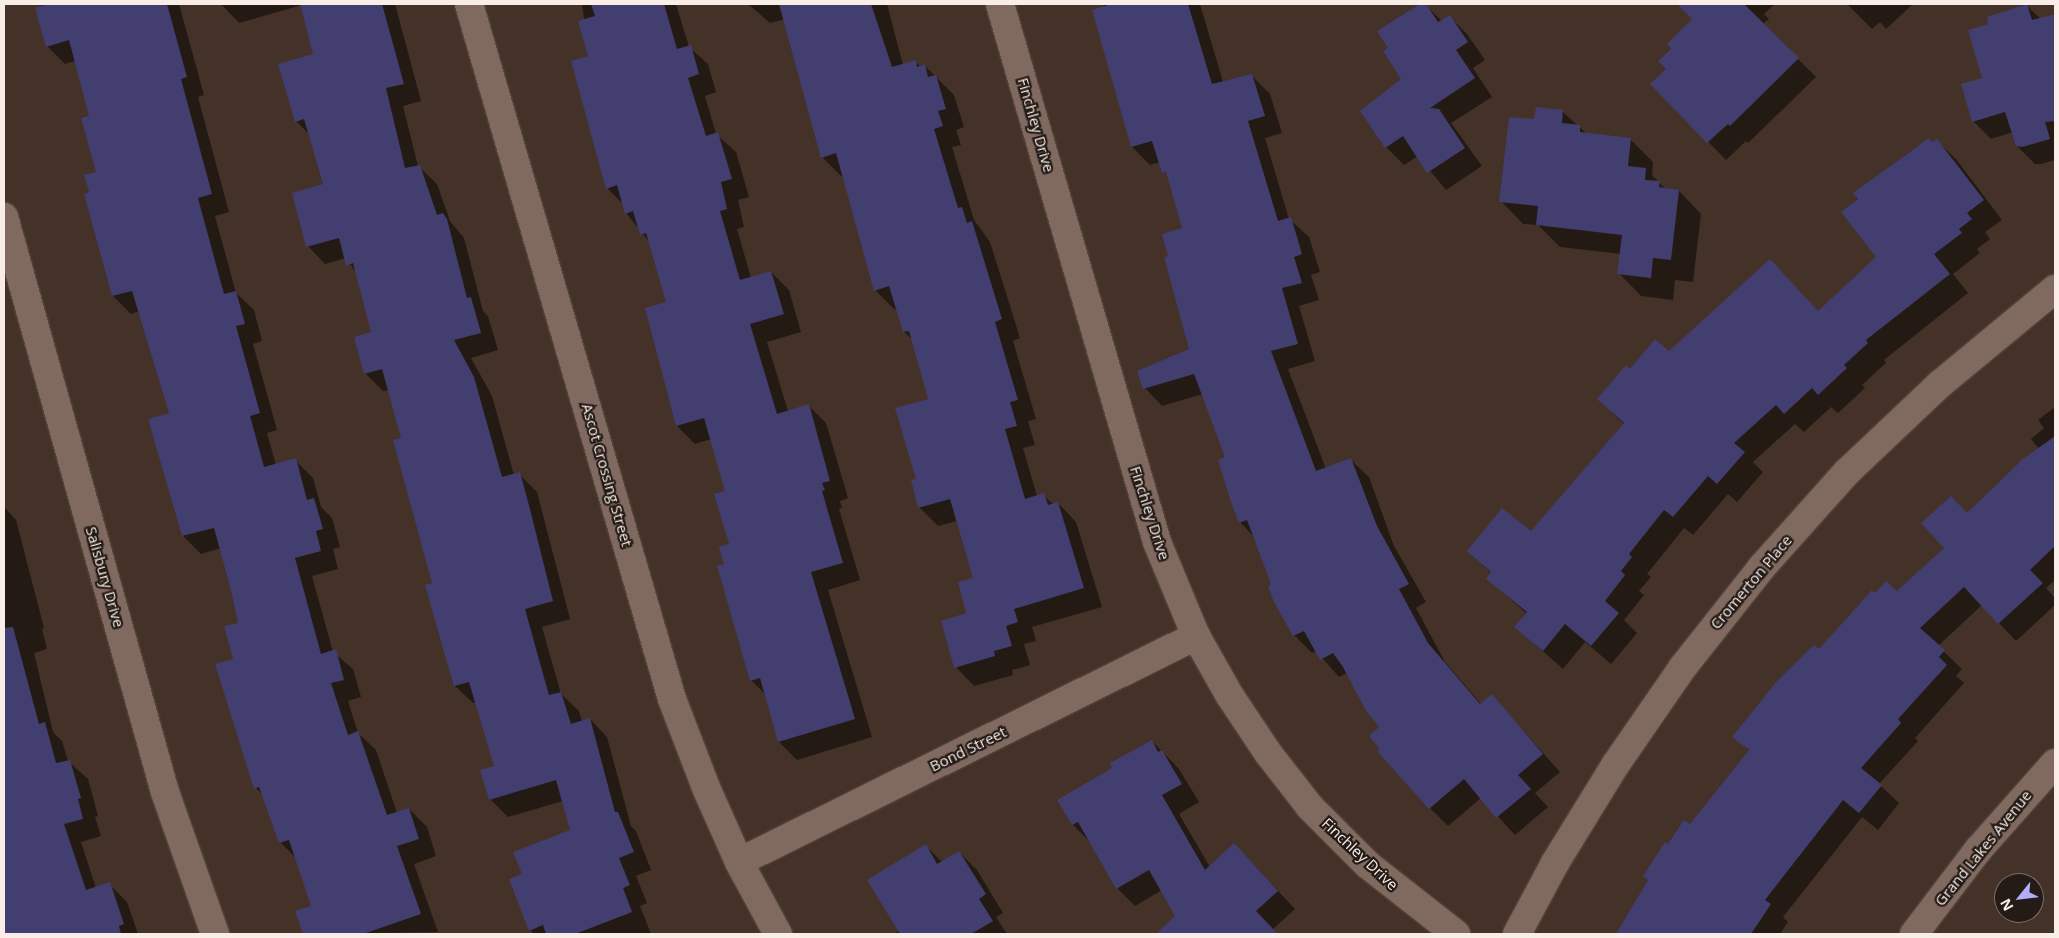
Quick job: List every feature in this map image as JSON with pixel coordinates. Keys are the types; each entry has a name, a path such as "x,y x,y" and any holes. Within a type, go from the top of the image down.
{"street":[{"name":"Ascot Crossing Street","path":"469,4 672,699 706,790 739,862 778,934"},
{"name":"Finchley Drive","path":"1000,4 1157,542 1196,636 1230,696 1262,745 1310,806 1368,865 1456,934"},
{"name":"Salisbury Drive","path":"6,230 165,792 215,934"},
{"name":"Cromerton Place","path":"1517,934 1555,863 1616,764 1683,667 1762,566 1847,472 1940,384 2055,289"},
{"name":"Bond Street","path":"739,862 1196,636"},
{"name":"Grand Lakes Avenue","path":"1914,934 1978,850 2055,763"}],"building":[{"path":"50,4 167,4 187,77 181,79 212,194 198,198 224,294 236,291 245,324 236,326 260,413 250,416 264,467 296,458 307,500 314,498 323,529 316,531 321,551 295,558 321,654 336,649 344,680 331,683 348,735 358,731 387,815 409,808 419,839 397,846 421,914 363,934 303,934 295,911 311,906 289,840 279,843 259,787 254,789 215,664 233,659 224,626 238,623 232,594 214,528 182,536 148,419 169,413 132,291 112,296 84,194 89,192 84,175 96,172 81,118 89,116 69,40 46,47 35,8"},
{"path":"300,4 382,4 404,84 386,88 405,168 420,165 437,215 443,213 447,219 467,298 471,297 481,333 454,340 474,377 502,477 520,472 531,513 553,601 525,609 549,695 561,692 571,724 590,718 615,812 618,812 634,852 619,858 630,885 623,888 632,912 575,934 546,934 543,925 529,931 509,879 522,874 513,852 570,830 556,780 489,800 480,770 494,766 469,682 454,686 425,585 432,583 393,440 401,438 382,369 364,374 354,337 371,332 353,263 346,266 339,238 306,247 292,193 323,184 304,119 295,122 278,64 313,54"},
{"path":"591,4 664,4 677,49 691,45 699,74 688,78 706,136 718,132 732,179 721,182 727,209 720,211 740,280 771,271 784,314 750,324 777,414 809,404 830,481 822,483 825,490 822,491 843,563 811,572 855,719 778,742 760,678 750,681 717,566 724,564 719,547 729,544 714,494 725,491 704,418 676,426 645,308 666,302 646,233 640,235 633,211 625,214 617,185 606,189 571,61 588,56 578,21 595,16"},
{"path":"779,4 871,4 892,67 916,60 917,67 925,64 928,77 936,75 946,109 938,111 943,126 934,129 958,208 962,207 967,223 972,221 1002,319 995,322 1018,400 1010,402 1017,426 1005,429 1025,499 1044,493 1048,505 1058,502 1084,588 1014,609 1018,622 1006,626 1012,646 994,651 995,656 954,668 941,621 966,613 958,582 973,578 950,499 918,508 911,480 916,479 895,408 928,399 909,331 903,332 889,286 874,291 836,153 821,158"},
{"path":"1111,4 1188,4 1212,84 1252,74 1265,116 1248,121 1278,221 1291,217 1302,254 1294,257 1302,283 1282,288 1298,344 1271,351 1316,471 1351,458 1377,526 1409,584 1399,589 1428,643 1480,704 1492,694 1543,754 1518,775 1531,789 1496,818 1464,779 1429,809 1377,751 1380,749 1369,736 1379,727 1366,711 1343,667 1333,653 1320,660 1304,631 1293,636 1273,600 1268,586 1271,584 1247,520 1239,523 1230,499 1218,460 1225,457 1194,374 1143,389 1137,371 1189,349 1164,257 1168,256 1162,234 1182,228 1166,172 1162,173 1152,141 1131,147 1092,10"},
{"path":"1420,4 1426,4 1438,22 1450,15 1468,42 1456,50 1475,78 1430,108 1439,109 1465,148 1427,173 1403,136 1385,148 1360,111 1401,79 1383,51 1388,48 1377,31"},
{"path":"1677,4 1744,4 1799,58 1730,126 1728,124 1707,143 1650,84 1666,69 1658,61 1671,49 1667,44 1692,19"},
{"path":"2027,4 2032,20 2055,14 2055,121 2045,122 2050,139 2022,147 2016,146 2005,112 1972,122 1961,84 1982,78 1968,30 1988,24 1987,17"},
{"path":"1536,107 1563,110 1562,123 1580,125 1580,132 1631,138 1628,166 1646,168 1645,180 1660,181 1659,187 1679,190 1671,260 1653,258 1651,278 1617,274 1622,235 1536,225 1538,206 1499,202 1509,117 1534,119"},
{"path":"1929,138 1932,142 1937,139 1984,200 1967,213 1972,219 1959,229 1962,233 1934,254 1950,274 1866,340 1868,343 1844,365 1847,368 1818,395 1812,388 1784,414 1776,405 1734,443 1745,452 1717,484 1708,476 1673,517 1664,510 1629,554 1632,557 1621,571 1625,575 1605,601 1619,613 1591,646 1565,624 1543,651 1514,627 1527,612 1486,579 1491,572 1467,551 1502,508 1531,531 1624,423 1597,399 1626,365 1630,369 1655,339 1669,351 1770,259 1818,311 1876,257 1841,212 1858,199 1853,193"},
{"path":"2055,436 2055,546 2030,570 2043,583 1998,624 1964,587 1920,628 1945,650 1939,657 1947,665 1898,719 1901,723 1861,768 1882,785 1859,813 1843,800 1765,900 1771,904 1751,934 1616,934 1648,880 1643,876 1665,842 1668,844 1684,820 1690,824 1749,750 1732,737 1777,681 1814,645 1819,649 1872,590 1875,593 1886,581 1897,591 1944,548 1921,523 1951,496 1967,513 2023,459"},
{"path":"13,627 39,724 45,722 56,763 70,760 81,798 78,799 83,819 64,824 86,890 110,882 124,924 119,926 121,934 4,934 4,628"},
{"path":"1152,740 1158,752 1162,750 1182,784 1162,795 1205,870 1234,843 1278,891 1256,911 1278,934 1156,934 1175,916 1149,870 1116,889 1078,822 1072,825 1057,800 1112,768 1110,763"},
{"path":"926,844 937,864 959,851 986,894 979,899 993,921 971,934 900,934 867,880"}]}
